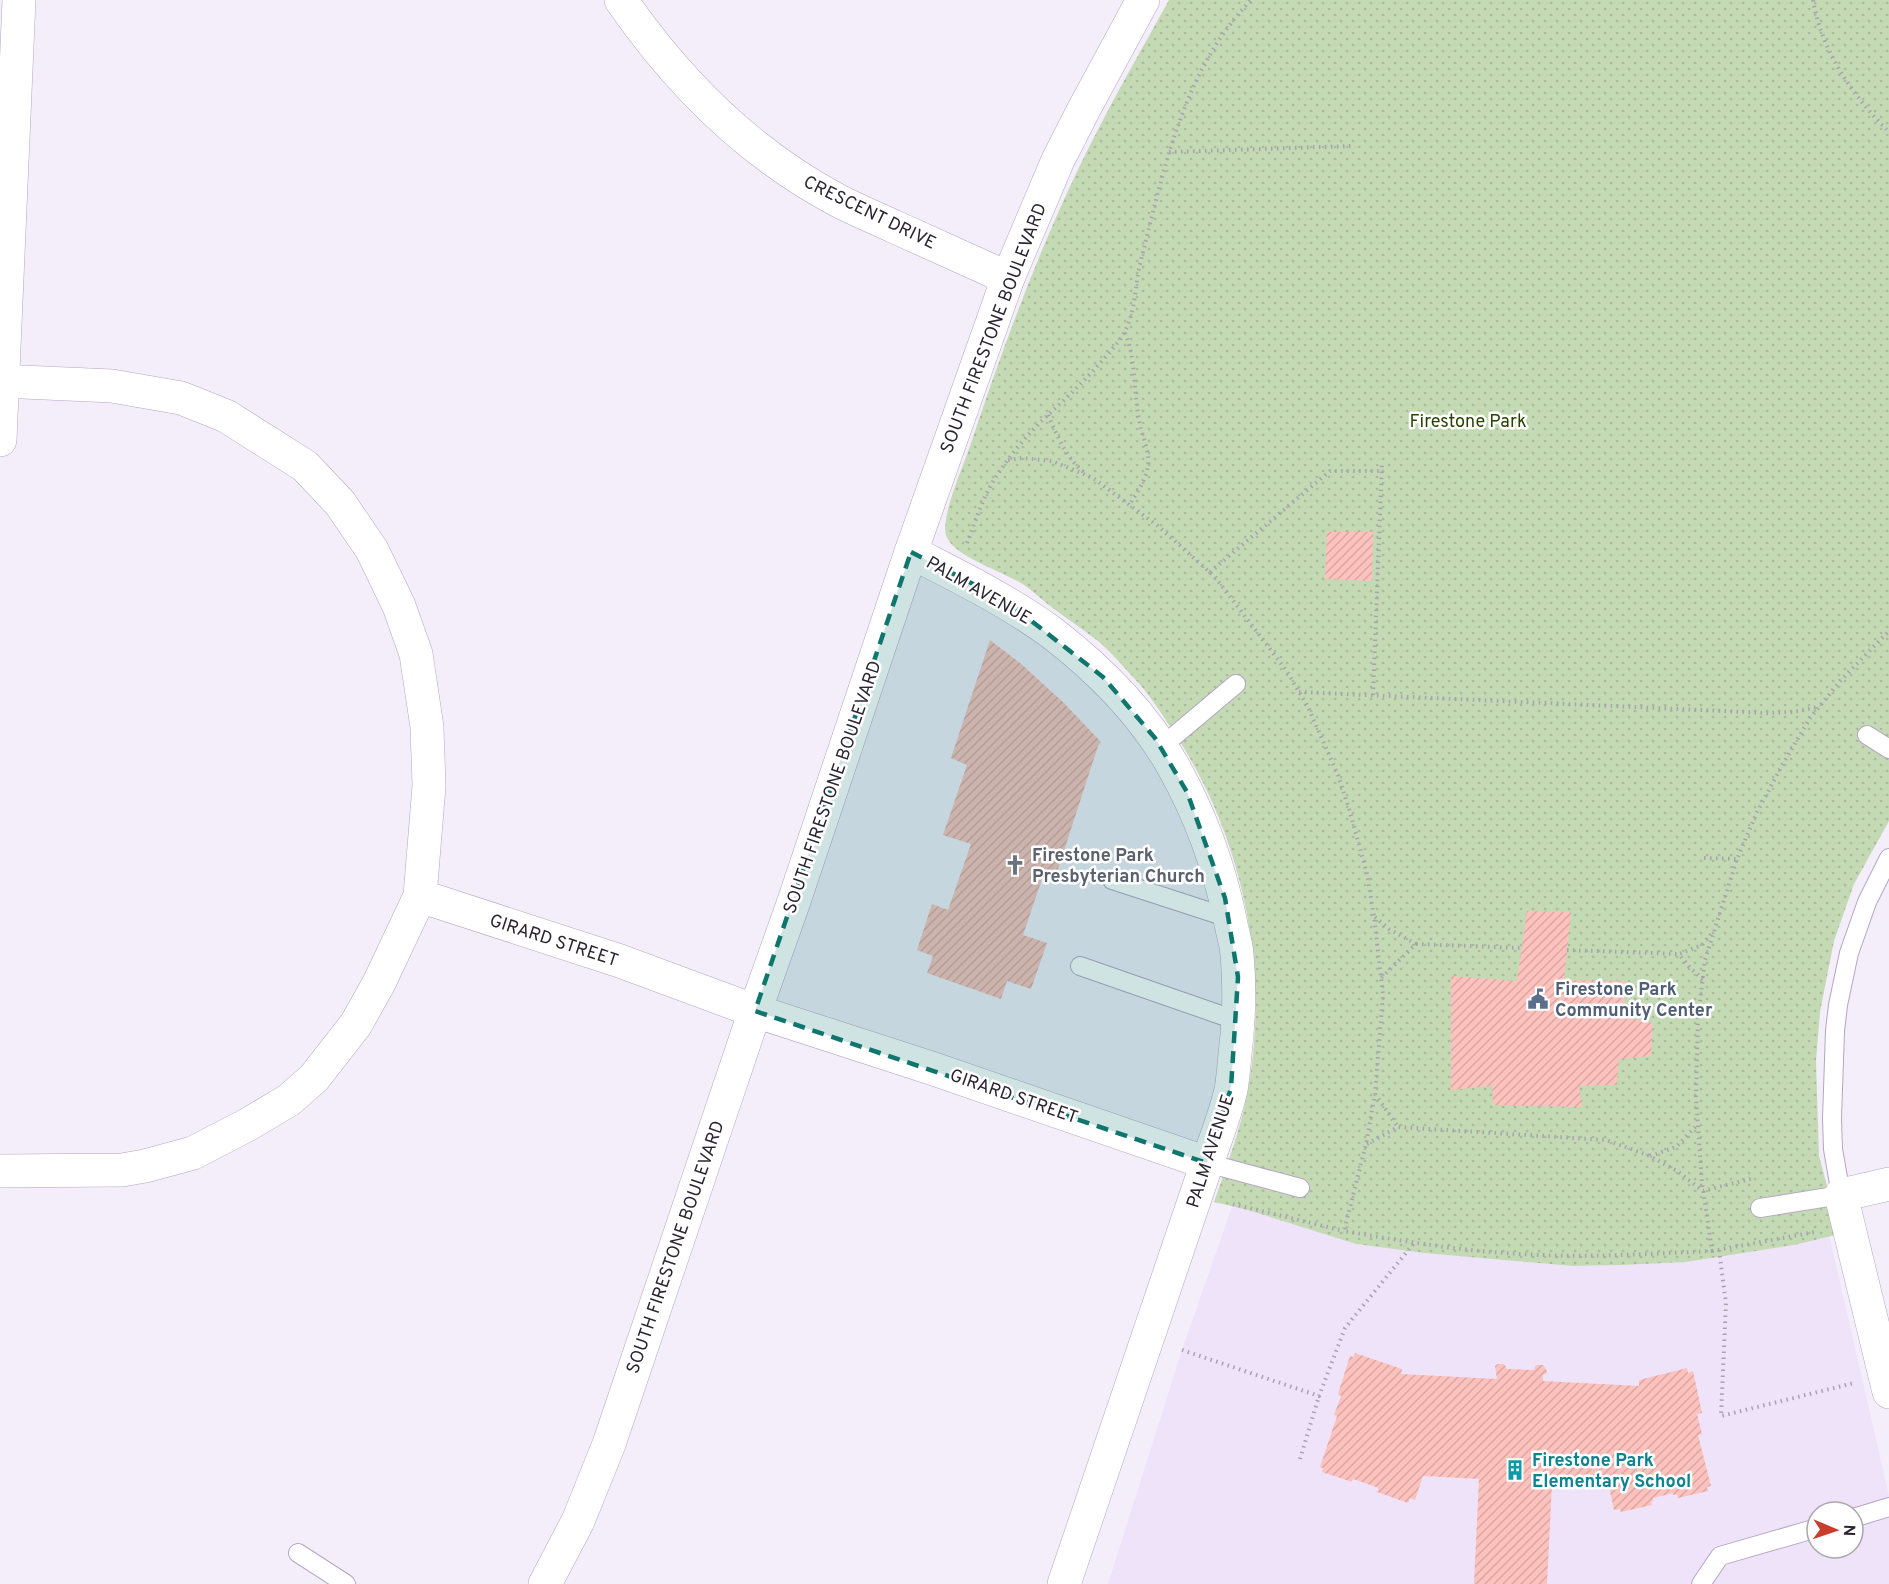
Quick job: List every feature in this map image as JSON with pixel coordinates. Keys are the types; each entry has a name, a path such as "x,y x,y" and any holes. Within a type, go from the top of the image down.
{"street":[{"path":"0,440 19,0"},
{"name":"CRESCENT DRIVE","path":"621,0 646,37 687,83 762,152 838,200 1008,278"},
{"name":"SOUTH FIRESTONE BOULEVARD","path":"545,1584 578,1521 609,1444 797,893 910,552 1008,278 1063,150 1143,0"},
{"path":"0,1171 122,1170 193,1153 289,1100 314,1078 356,1024 380,983 420,896 429,786 427,727 416,654 399,606 372,550 340,503 305,466 226,416 181,398 112,386 1,381"},
{"name":"PALM AVENUE","path":"910,552 1006,601 1053,634 1103,677 1128,704 1161,747 1187,792 1209,845 1226,898 1236,951 1238,1021 1231,1088 1224,1117 1064,1584"},
{"name":"GIRARD STREET","path":"420,896 620,961 755,1011 931,1068 1207,1163"},
{"path":"1876,1386 1841,1195 1889,1184"}],"lane":[{"path":"1161,747 1236,684"},
{"path":"1867,735 1889,749"},
{"path":"1760,1208 1841,1195 1833,1149 1832,1118 1838,1005 1849,953 1867,902 1889,858"},
{"path":"1112,880 1229,918"},
{"path":"1080,966 1238,1021"},
{"path":"1207,1163 1300,1188"},
{"path":"1865,1514 1889,1507"},
{"path":"1701,1584 1720,1557 1805,1532"},
{"path":"298,1553 346,1584"}],"path":[{"path":"956,575 990,488 1008,460 1048,415 1068,398 1099,365 1125,332 1132,312 1140,267 1169,152 1193,88 1214,46 1251,0"},
{"path":"1813,0 1822,36 1842,77 1873,117 1889,132"},
{"path":"1169,152 1352,146"},
{"path":"1125,332 1129,341 1134,388 1140,426 1147,447 1148,465 1142,484 1130,504"},
{"path":"1048,415 1059,439 1077,467 1130,504 1184,548 1237,604 1286,670 1308,707 1338,775 1367,874 1383,995 1375,1094 1366,1144 1344,1231"},
{"path":"1008,460 1022,458 1052,461 1093,478"},
{"path":"1373,695 1382,464"},
{"path":"1209,572 1330,471 1382,471"},
{"path":"1712,1251 1703,1191 1696,1097 1698,1018 1705,960 1737,859 1757,812 1784,762 1810,718 1840,681 1889,631"},
{"path":"1299,692 1767,713 1792,712 1819,707"},
{"path":"1704,858 1737,859"},
{"path":"1374,916 1389,930 1416,944 1522,948"},
{"path":"1567,950 1679,954 1702,945 1715,929"},
{"path":"1381,978 1416,944"},
{"path":"1679,954 1703,979"},
{"path":"1375,1094 1398,1127"},
{"path":"1650,1156 1676,1147 1697,1125"},
{"path":"1366,1144 1398,1127 1606,1140 1650,1156 1677,1171 1703,1191"},
{"path":"1703,1191 1754,1178"},
{"path":"1233,1204 1344,1231 1414,1243 1509,1253 1629,1255 1712,1251 1820,1232"},
{"path":"1300,1459 1319,1396 1345,1328 1414,1243"},
{"path":"1719,1250 1726,1303 1721,1416 1876,1386"},
{"path":"1182,1350 1319,1396"}],"highlighted area":[{"path":"911,552 1006,601 1103,677 1155,738 1187,792 1225,898 1238,977 1231,1088 1207,1163 755,1011"}],"shaded area":[{"path":"1233,1204 1356,1244 1424,1253 1573,1266 1707,1259 1794,1245 1828,1230 1889,1496 1889,1584 1108,1584 1182,1350"}],"green space":[{"name":"Firestone Park","path":"1169,0 1889,0 1889,821 1854,884 1834,941 1820,1012 1816,1061 1819,1156 1840,1234 1794,1245 1686,1262 1573,1266 1424,1253 1356,1244 1248,1210 1214,1202 1238,1132 1248,1090 1254,1045 1255,999 1253,952 1246,907 1219,818 1200,777 1177,737 1145,690 1115,658 1098,641 1023,584 959,551 951,544 945,527 957,480 1013,324 1063,201 1102,122"}],"building":[{"path":"1327,532 1373,532 1372,581 1325,579"},
{"path":"990,640 1020,663 1064,703 1101,742 1056,875 1045,870 1023,935 1047,943 1031,989 1007,981 1001,999 927,973 933,956 917,950 932,904 948,910 971,844 943,835 967,765 951,758"},
{"name":"Firestone Park Community Center","path":"1527,911 1571,912 1564,980 1625,981 1624,1017 1653,1023 1651,1056 1619,1059 1617,1085 1579,1086 1582,1107 1493,1105 1492,1086 1451,1090 1451,976 1517,981"},
{"name":"Firestone Park Elementary School","path":"1355,1353 1402,1369 1401,1374 1497,1379 1495,1366 1498,1364 1504,1364 1507,1369 1534,1370 1536,1365 1543,1365 1547,1373 1543,1375 1543,1381 1639,1386 1639,1380 1687,1368 1688,1373 1693,1371 1702,1413 1697,1414 1702,1434 1698,1435 1711,1486 1707,1487 1708,1491 1678,1498 1677,1494 1673,1495 1673,1493 1653,1498 1652,1505 1621,1512 1620,1509 1614,1510 1609,1487 1552,1484 1547,1584 1474,1584 1479,1479 1423,1476 1415,1500 1410,1498 1408,1503 1377,1492 1379,1488 1322,1472 1323,1468 1320,1467 1337,1416 1334,1415 1341,1396 1338,1394 1350,1356 1354,1357"}],"place":[{"name":"Firestone Park Presbyterian Church","path":"1015,865"},
{"name":"Firestone Park Community Center","path":"1538,999"},
{"name":"Firestone Park Elementary School","path":"1515,1470"}]}
